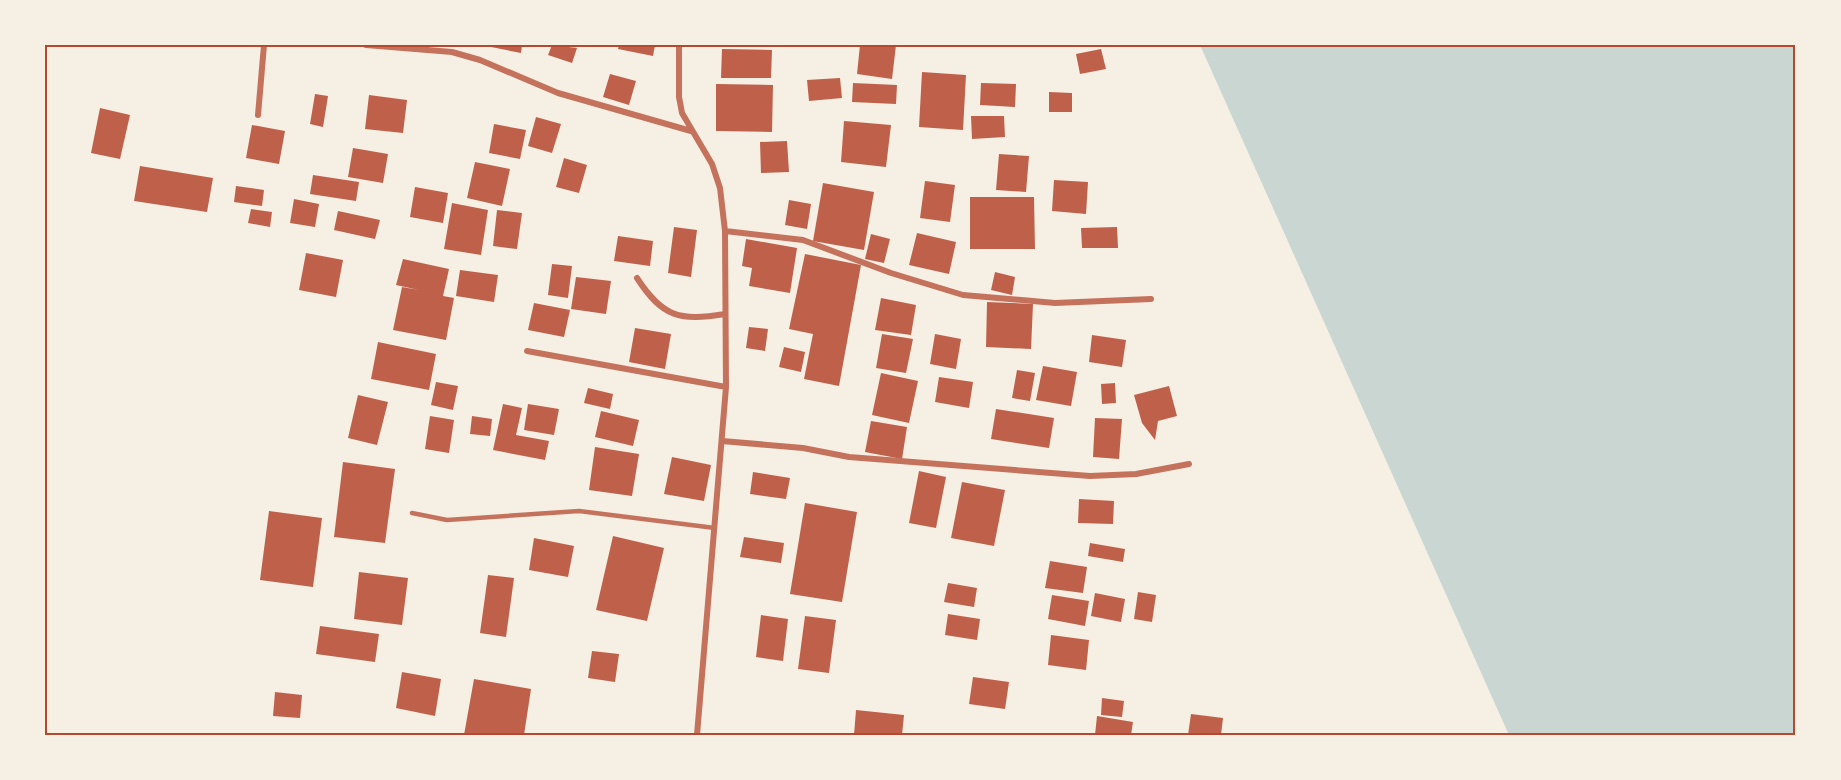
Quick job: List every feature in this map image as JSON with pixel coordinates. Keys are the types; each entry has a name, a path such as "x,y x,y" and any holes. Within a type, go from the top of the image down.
{"street":[{"path":"258,115 264,45"},
{"path":"366,45 453,49 558,93 692,131"},
{"path":"679,45 679,97 682,113 712,164 720,188 725,231 726,387 697,735"},
{"path":"725,231 803,240 891,273 963,295 1055,303 1151,298"},
{"path":"637,278 651,301 672,314 695,318 725,314"},
{"path":"527,351 726,387"},
{"path":"722,441 803,448 860,458 1090,476 1137,474 1189,464"}],"lane":[{"path":"412,513 447,520 579,511 715,528"}],"shaded area":[{"path":"1200,45 1796,45 1796,735 1509,735"}],"building":[{"path":"481,45 522,45 521,53"},
{"path":"552,45 577,48 572,63 548,55"},
{"path":"619,45 655,45 653,56 618,49"},
{"path":"860,45 896,45 892,79 857,74"},
{"path":"722,49 772,50 771,78 721,78"},
{"path":"1101,49 1106,69 1080,74 1076,54"},
{"path":"922,72 966,75 963,130 919,127"},
{"path":"610,74 636,81 629,105 603,97"},
{"path":"840,78 842,98 809,101 807,80"},
{"path":"853,83 897,85 896,104 852,102"},
{"path":"981,83 1016,84 1015,107 980,105"},
{"path":"716,84 773,85 772,132 716,131"},
{"path":"1049,92 1072,93 1072,112 1049,112"},
{"path":"315,94 328,96 323,127 310,124"},
{"path":"369,95 407,100 403,133 365,129"},
{"path":"100,108 130,115 120,159 91,153"},
{"path":"971,116 1004,116 1005,137 972,139"},
{"path":"536,117 561,124 552,153 528,146"},
{"path":"844,121 891,125 886,167 841,162"},
{"path":"494,124 526,130 520,159 489,153"},
{"path":"252,125 285,131 279,164 246,158"},
{"path":"787,141 789,172 761,173 760,142"},
{"path":"353,148 388,154 383,183 348,177"},
{"path":"999,154 1029,156 1026,192 996,190"},
{"path":"564,158 587,165 579,193 556,187"},
{"path":"475,162 510,169 502,206 467,198"},
{"path":"140,166 213,178 207,212 134,201"},
{"path":"313,175 359,182 356,201 310,194"},
{"path":"1054,180 1088,182 1086,214 1052,211"},
{"path":"925,181 955,185 950,222 920,218"},
{"path":"823,183 874,192 864,250 813,241"},
{"path":"236,186 264,190 262,206 234,202"},
{"path":"415,187 448,193 443,223 410,217"},
{"path":"970,197 1034,197 1035,249 970,249"},
{"path":"294,199 319,204 315,227 290,223"},
{"path":"789,200 811,204 807,229 785,225"},
{"path":"452,203 488,210 481,255 444,249"},
{"path":"251,209 272,212 270,227 248,223"},
{"path":"497,210 522,213 517,249 493,246"},
{"path":"338,211 380,220 375,239 334,230"},
{"path":"674,227 697,230 691,277 668,273"},
{"path":"1117,227 1118,248 1082,248 1081,228"},
{"path":"917,233 956,242 949,274 909,265"},
{"path":"871,234 890,239 884,263 865,259"},
{"path":"618,236 653,241 650,266 614,261"},
{"path":"746,239 797,248 790,293 749,286 752,268 742,266"},
{"path":"306,253 343,260 336,297 299,290"},
{"path":"805,254 861,265 839,386 804,379 813,334 789,329"},
{"path":"403,259 449,269 443,296 454,298 446,340 393,330 402,287 419,290 396,285"},
{"path":"552,264 572,266 568,298 548,295"},
{"path":"460,270 498,275 494,302 456,296"},
{"path":"995,272 1015,277 1012,295 991,290"},
{"path":"576,277 611,281 606,314 571,309"},
{"path":"881,298 916,305 911,335 875,330"},
{"path":"987,302 1033,304 1031,349 986,347"},
{"path":"534,303 570,310 564,337 528,330"},
{"path":"749,327 768,329 765,351 746,348"},
{"path":"635,328 671,334 665,369 629,362"},
{"path":"882,334 913,339 906,373 876,368"},
{"path":"935,334 961,339 956,369 930,364"},
{"path":"1092,335 1126,340 1122,367 1089,362"},
{"path":"378,342 436,354 429,390 371,379"},
{"path":"784,347 805,352 801,372 779,367"},
{"path":"1043,366 1077,372 1071,406 1036,400"},
{"path":"1017,370 1035,373 1030,401 1012,398"},
{"path":"881,373 918,381 909,423 872,415"},
{"path":"939,377 973,382 969,408 935,402"},
{"path":"436,382 458,386 453,410 431,405"},
{"path":"1115,383 1116,403 1102,404 1101,384"},
{"path":"1169,386 1177,416 1158,421 1155,440 1142,423 1134,395"},
{"path":"588,388 613,394 610,409 584,403"},
{"path":"358,395 388,402 377,445 348,438"},
{"path":"503,404 522,408 516,435 549,441 545,460 493,450"},
{"path":"528,404 559,409 554,435 524,430"},
{"path":"996,409 1054,418 1049,448 991,439"},
{"path":"601,411 639,420 633,446 595,437"},
{"path":"430,416 454,420 449,453 425,449"},
{"path":"472,416 492,419 490,436 470,434"},
{"path":"1095,418 1122,419 1119,459 1093,457"},
{"path":"871,421 907,427 902,459 865,452"},
{"path":"595,447 639,454 632,496 589,490"},
{"path":"672,457 711,465 704,501 664,494"},
{"path":"343,462 395,469 385,543 334,537"},
{"path":"919,471 946,477 936,528 909,523"},
{"path":"753,472 790,478 786,499 750,494"},
{"path":"962,482 1005,490 994,546 951,538"},
{"path":"1079,499 1114,501 1113,524 1078,523"},
{"path":"805,503 857,512 842,602 790,594"},
{"path":"269,511 322,518 313,587 260,580"},
{"path":"613,536 664,548 647,621 596,610"},
{"path":"744,537 784,543 781,563 740,557"},
{"path":"534,538 574,546 568,577 529,570"},
{"path":"1090,543 1125,549 1123,562 1088,556"},
{"path":"1050,561 1087,567 1083,593 1045,588"},
{"path":"359,572 408,578 402,625 354,619"},
{"path":"488,575 514,578 506,637 480,633"},
{"path":"948,583 977,588 974,607 944,602"},
{"path":"1138,592 1156,595 1152,622 1134,619"},
{"path":"1095,593 1125,599 1121,622 1091,616"},
{"path":"1052,595 1089,601 1085,626 1048,619"},
{"path":"948,614 980,619 977,640 945,635"},
{"path":"761,615 788,619 783,661 756,657"},
{"path":"805,616 836,620 829,673 798,669"},
{"path":"320,626 379,634 375,662 316,654"},
{"path":"1051,635 1089,640 1086,670 1048,665"},
{"path":"592,651 619,654 615,682 588,678"},
{"path":"402,672 441,679 435,716 396,708"},
{"path":"973,677 1009,682 1005,709 969,704"},
{"path":"474,679 531,689 524,735 464,735"},
{"path":"275,692 302,695 300,718 273,716"},
{"path":"1102,698 1124,701 1122,717 1101,715"},
{"path":"856,710 904,715 902,735 854,735"},
{"path":"1191,714 1223,718 1221,735 1188,735"},
{"path":"1097,716 1133,722 1131,735 1095,735"}]}
